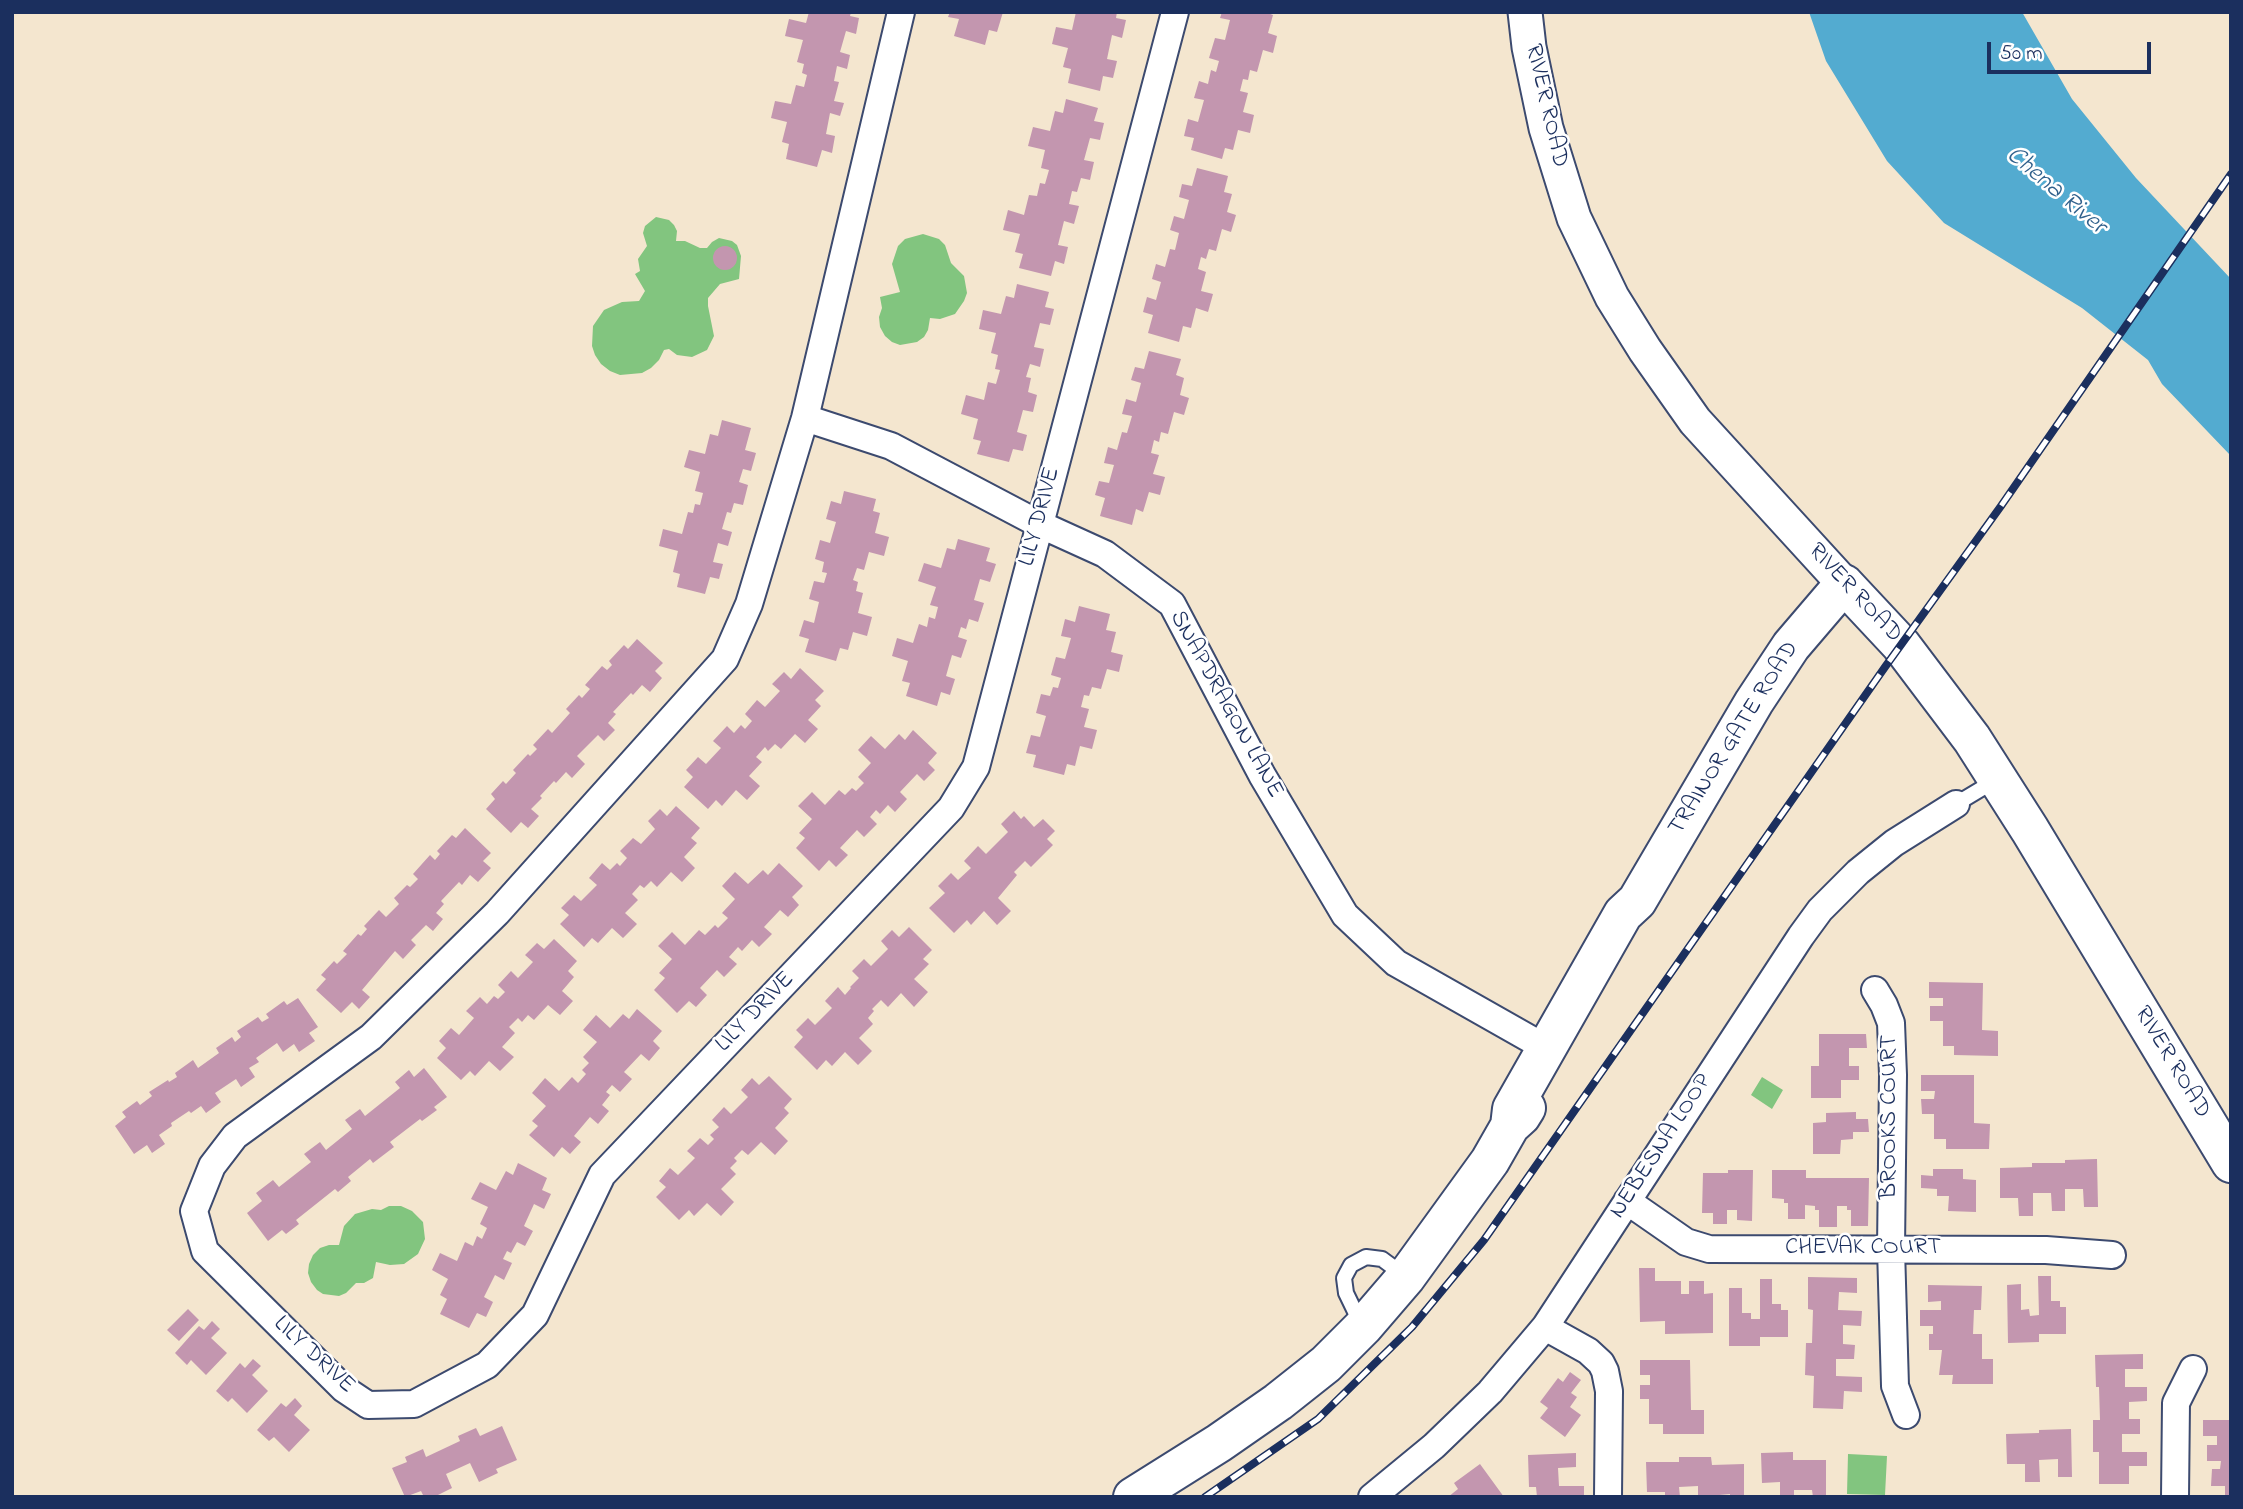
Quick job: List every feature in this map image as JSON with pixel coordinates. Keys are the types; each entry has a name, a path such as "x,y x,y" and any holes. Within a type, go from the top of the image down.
{"main road":[{"name":"RIVER ROAD","path":"1844,584 1901,645 1947,703 1997,779 2231,1163"},
{"name":"TRAINOR GATE ROAD","path":"1510,1126 1512,1109 1623,914 1637,901 1754,702 1791,646 1844,584"},
{"name":"TRAINOR GATE ROAD","path":"1133,1497 1219,1443 1326,1364 1363,1327 1406,1277 1490,1161 1510,1126 1521,1116 1613,959 1634,920 1637,901"}],"street":[{"name":"LILY DRIVE","path":"901,12 805,418 749,604 725,659 497,913 371,1037 235,1136 212,1166 194,1211 205,1251 344,1389 368,1405 414,1404 487,1365 535,1315 602,1175 951,808 976,767 1175,12"},
{"name":"RIVER ROAD","path":"1525,12 1529,47 1546,128 1574,218 1612,297 1695,421 1844,584"},
{"name":"SNAPDRAGON LANE","path":"805,418 891,446 1039,524 1105,554 1172,604 1262,775 1345,915 1396,963 1546,1048"},
{"name":"NEBESNA LOOP","path":"1372,1497 1434,1446 1490,1392 1545,1327 1820,910 1858,872 1894,843 1956,804"},
{"name":"BROOKS COURT","path":"1875,990 1891,1023 1891,1249 1895,1386 1906,1415"},
{"name":"CHEVAK COURT","path":"1628,1201 1686,1242 1702,1248 2046,1250 2112,1255"},
{"path":"1545,1327 1588,1351 1601,1363 1605,1371 1609,1391 1608,1497"},
{"path":"2175,1497 2176,1403 2193,1369"}],"lane":[{"path":"1956,804 1997,779"}],"green space":[{"path":"656,217 669,220 674,225 677,231 676,241 707,248 719,238 732,241 737,245 741,256 739,279 720,284 708,298 714,336 707,350 692,357 677,355 669,349 664,350 651,368 642,373 620,375 601,364 595,355 592,346 593,326 604,310 622,302 639,301 645,291 635,274 640,271 638,259 647,246 643,233 645,226"},
{"path":"923,234 939,239 945,245 951,263 964,276 967,293 955,314 940,319 930,318 924,337 917,342 900,345 885,336 880,327 880,297 900,292 892,264 898,246 905,239"},
{"path":"1762,1077 1783,1090 1772,1109 1751,1095"},
{"path":"401,1206 412,1211 423,1222 425,1239 418,1254 404,1264 376,1262 373,1278 364,1283 356,1283 339,1296 323,1294 317,1290 308,1273 313,1255 320,1248 339,1245 344,1226 355,1214"},
{"path":"1848,1454 1887,1456 1885,1495 1847,1494"}],"water":[{"name":"Chena River","path":"1809,12 2022,12 2072,99 2136,178 2231,279 2231,456 2162,384 2148,360 2082,308 1944,223 1887,161 1826,61"}],"building":[{"path":"809,12 851,12 850,16 859,18 856,34 846,31 840,52 850,55 847,69 837,66 834,81 839,82 834,101 844,103 840,116 830,113 826,134 835,136 832,153 822,150 817,167 786,159 789,144 782,142 787,122 771,118 775,101 791,104 796,85 804,87 807,75 802,73 804,64 797,62 803,40 785,36 789,19 806,23"},
{"path":"950,12 1003,12 997,32 989,30 985,45 954,36 959,19 948,17"},
{"path":"1076,12 1117,12 1116,18 1126,20 1122,38 1112,35 1107,59 1117,61 1113,78 1103,76 1100,91 1068,83 1071,69 1063,67 1068,48 1052,44 1056,27 1072,30"},
{"path":"1222,12 1265,12 1273,15 1268,33 1277,36 1273,53 1263,50 1257,72 1250,70 1248,80 1243,79 1240,91 1248,93 1243,112 1254,115 1250,133 1238,130 1233,150 1225,148 1222,159 1191,150 1194,138 1184,136 1188,119 1198,122 1204,100 1194,98 1199,81 1208,84 1211,70 1216,72 1219,61 1209,58 1215,38 1225,40 1230,20 1220,18"},
{"path":"1066,99 1098,108 1094,121 1104,123 1100,140 1090,138 1084,160 1094,162 1090,180 1081,178 1077,192 1072,191 1069,204 1079,206 1074,224 1064,221 1058,245 1068,247 1064,264 1055,261 1051,276 1019,268 1023,254 1015,252 1020,234 1003,230 1008,210 1024,215 1029,195 1037,196 1040,183 1045,184 1049,170 1041,168 1045,150 1028,146 1033,127 1050,131 1055,111 1063,113"},
{"path":"1197,168 1228,176 1224,192 1232,194 1227,212 1236,215 1231,232 1222,229 1216,251 1209,249 1206,259 1201,257 1198,269 1206,272 1201,291 1213,294 1208,312 1196,308 1191,328 1183,326 1179,342 1148,333 1153,315 1143,312 1147,297 1156,300 1161,282 1152,279 1156,264 1165,267 1170,249 1175,250 1179,233 1170,230 1174,216 1184,219 1189,200 1179,197 1182,184 1192,186"},
{"path":"725,246 734,249 737,258 734,267 725,270 716,267 713,258 716,249"},
{"path":"1017,284 1049,292 1045,307 1054,309 1050,325 1040,323 1034,347 1044,349 1040,367 1030,364 1026,377 1031,378 1028,392 1037,395 1033,412 1023,410 1017,432 1027,435 1023,451 1013,449 1009,462 977,454 981,441 973,439 978,419 961,414 966,395 984,400 988,382 996,384 1000,370 995,369 998,355 991,353 996,333 979,329 983,310 1001,314 1006,296 1014,298"},
{"path":"1149,351 1181,359 1176,375 1184,378 1180,395 1189,398 1184,415 1174,412 1168,434 1161,432 1159,442 1154,440 1151,453 1159,455 1153,474 1165,477 1160,495 1149,492 1143,512 1136,509 1132,525 1100,516 1105,498 1095,495 1099,481 1109,483 1114,465 1104,463 1108,447 1117,450 1122,432 1127,433 1132,416 1122,414 1126,399 1136,402 1141,383 1131,380 1135,367 1144,369"},
{"path":"722,420 751,428 745,450 756,453 751,471 743,469 739,482 748,485 743,505 734,503 731,513 727,512 722,529 732,532 728,546 718,543 713,562 723,564 719,579 710,577 705,594 677,587 680,574 673,572 678,551 659,546 663,529 682,534 688,512 693,513 695,504 700,505 703,493 695,491 700,472 684,467 689,450 705,454 710,434 718,436"},
{"path":"844,491 876,499 873,511 880,513 875,533 889,537 884,556 869,552 864,570 857,568 853,580 858,582 856,591 863,593 858,613 872,617 867,636 853,632 848,650 840,648 836,661 805,652 809,639 799,636 804,620 814,623 819,602 809,599 814,581 824,583 827,573 822,572 824,562 815,559 820,540 830,543 836,522 826,519 831,501 841,504"},
{"path":"958,539 990,548 986,561 996,564 990,582 980,579 974,600 984,603 978,622 969,619 966,629 961,627 958,637 967,640 961,658 952,655 946,676 955,679 950,695 941,692 937,706 906,696 910,683 902,681 908,661 892,656 897,638 913,643 919,624 927,627 929,617 935,619 938,607 930,605 936,587 918,581 924,563 941,568 947,548 955,550"},
{"path":"1079,606 1110,614 1106,630 1116,632 1111,652 1123,655 1119,672 1107,669 1101,689 1092,687 1089,696 1084,695 1081,707 1089,709 1084,727 1097,730 1092,749 1080,746 1075,766 1067,764 1064,775 1033,767 1036,755 1026,753 1031,735 1040,737 1046,716 1036,713 1041,694 1050,696 1053,687 1058,688 1061,678 1051,675 1056,657 1065,659 1071,638 1061,636 1065,619 1075,622"},
{"path":"637,639 663,663 655,671 662,678 650,692 642,685 633,695 631,693 613,712 616,714 608,723 615,730 604,741 598,735 577,756 585,764 572,778 566,772 540,796 542,798 531,809 539,816 528,828 521,822 511,833 486,809 495,799 491,794 503,781 506,784 516,773 513,770 528,754 530,756 537,749 533,745 548,729 552,733 570,713 566,709 579,695 582,698 590,689 585,685 602,666 607,670 612,665 609,661 624,645 628,649"},
{"path":"800,668 824,691 815,700 821,706 808,720 818,729 805,743 795,734 781,749 775,744 768,751 765,747 756,757 762,762 749,776 760,786 747,800 736,790 722,806 716,800 708,809 684,787 693,777 686,770 698,757 706,764 721,748 713,741 727,726 734,733 741,725 745,729 752,721 745,714 757,700 765,707 780,691 772,684 784,672 791,679"},
{"path":"913,730 937,753 928,763 935,770 924,781 917,774 900,792 907,799 895,812 888,805 880,814 876,810 870,817 877,824 864,837 857,830 840,848 848,855 836,867 829,860 819,871 796,848 805,838 799,833 812,819 798,806 812,792 825,805 839,790 845,795 852,788 856,791 864,783 858,777 871,763 858,750 871,736 885,749 899,734 905,740"},
{"path":"676,806 700,828 691,838 697,843 684,857 695,868 682,882 671,872 657,887 651,881 644,888 640,885 632,894 638,900 625,913 637,924 623,938 612,928 598,943 592,938 584,947 560,924 569,915 561,908 574,895 581,901 597,885 589,878 602,863 610,870 617,863 620,866 627,858 620,851 633,838 641,844 655,829 648,821 660,809 667,816"},
{"path":"1014,811 1021,819 1024,816 1034,827 1043,819 1055,831 1047,839 1053,845 1031,867 1025,861 1014,872 1017,875 998,898 1011,911 997,925 984,911 971,925 967,920 954,933 929,908 945,893 938,886 951,873 958,880 971,868 964,861 978,846 986,854 1008,832 1001,824"},
{"path":"465,828 491,853 483,861 491,868 478,882 470,875 462,885 459,882 441,901 444,904 436,913 443,919 433,931 426,925 411,940 416,945 403,959 395,951 362,990 370,997 359,1009 352,1002 341,1013 316,990 326,979 321,975 334,961 337,964 347,954 343,951 358,934 361,936 367,929 364,926 379,910 386,917 399,904 394,898 407,885 410,887 418,879 413,874 430,855 435,860 440,854 437,851 452,835 456,838"},
{"path":"779,863 803,886 792,897 799,905 788,917 780,910 764,927 772,934 759,947 752,940 742,951 738,947 729,957 737,964 724,977 717,970 700,988 707,995 696,1007 689,1001 677,1013 654,990 665,978 659,973 672,959 658,946 672,932 685,945 699,930 705,935 715,925 718,928 728,918 722,913 735,899 722,886 735,872 748,884 763,870 768,875"},
{"path":"909,927 932,950 923,959 929,964 914,979 928,992 914,1007 901,993 888,1007 881,1000 868,1018 873,1024 859,1038 872,1051 858,1065 845,1052 832,1066 826,1060 817,1070 794,1047 803,1037 796,1030 808,1018 815,1025 832,1008 825,1001 838,987 845,995 859,978 852,971 864,959 871,966 888,949 881,941 892,930 899,937"},
{"path":"554,939 577,961 568,971 574,977 562,991 573,1001 560,1015 548,1005 534,1020 528,1015 522,1022 518,1018 509,1027 515,1033 502,1047 514,1057 500,1071 489,1061 475,1076 470,1071 461,1080 437,1058 446,1048 439,1041 451,1028 459,1035 474,1018 466,1011 480,997 487,1004 494,996 498,999 505,992 498,985 511,971 518,978 533,962 525,955 537,943 544,949"},
{"path":"1929,982 1983,983 1982,1030 1998,1031 1998,1056 1954,1055 1954,1046 1943,1046 1943,1021 1930,1021 1930,1006 1943,1006 1943,998 1929,998"},
{"path":"298,998 318,1027 309,1033 315,1041 299,1052 294,1044 283,1052 277,1043 256,1058 259,1062 249,1068 255,1077 241,1087 236,1079 215,1093 221,1102 206,1113 201,1106 171,1123 172,1126 159,1135 165,1144 152,1153 147,1145 134,1154 115,1126 126,1117 122,1112 137,1101 140,1105 152,1096 149,1092 177,1077 175,1073 193,1060 198,1068 219,1053 216,1048 232,1037 235,1042 241,1037 237,1031 258,1017 262,1022 269,1018 266,1014 284,1001 287,1005"},
{"path":"637,1009 662,1031 653,1041 660,1048 649,1061 641,1054 624,1072 632,1079 620,1092 612,1085 606,1092 610,1095 602,1105 609,1111 598,1124 590,1117 574,1136 581,1142 570,1154 562,1147 554,1157 529,1135 538,1126 532,1121 546,1106 532,1093 545,1078 559,1091 572,1077 578,1083 586,1074 582,1070 589,1063 583,1057 597,1042 583,1030 596,1015 610,1028 623,1014 629,1019"},
{"path":"1819,1034 1866,1034 1867,1048 1849,1048 1849,1066 1859,1066 1859,1080 1841,1080 1841,1098 1811,1098 1811,1066 1819,1066"},
{"path":"424,1068 447,1097 434,1107 437,1110 422,1121 420,1119 390,1142 394,1147 373,1163 370,1159 348,1177 351,1181 338,1192 335,1189 296,1220 299,1224 286,1234 282,1230 268,1241 247,1213 262,1201 256,1193 273,1180 279,1187 311,1162 304,1154 320,1142 326,1150 352,1129 345,1120 360,1109 365,1116 400,1088 395,1082 409,1070 414,1077"},
{"path":"1921,1075 1974,1075 1974,1123 1990,1124 1989,1149 1946,1149 1946,1139 1934,1139 1934,1114 1922,1114 1921,1099 1934,1099 1935,1091 1921,1091"},
{"path":"769,1076 792,1099 784,1108 789,1113 775,1128 788,1141 775,1155 761,1142 748,1155 742,1150 734,1158 737,1161 730,1168 736,1174 721,1189 734,1202 721,1216 707,1203 694,1216 689,1210 679,1220 656,1197 666,1187 659,1181 670,1168 678,1175 695,1158 687,1151 700,1138 708,1145 714,1139 710,1135 719,1127 712,1120 724,1107 731,1114 748,1097 741,1090 752,1078 759,1085"},
{"path":"1856,1112 1856,1119 1868,1119 1869,1132 1853,1132 1853,1139 1841,1140 1840,1154 1813,1154 1813,1123 1826,1122 1826,1113"},
{"path":"2097,1159 2098,1207 2084,1207 2083,1189 2065,1189 2065,1211 2052,1211 2051,1193 2033,1193 2033,1216 2019,1216 2018,1198 2000,1198 2000,1168"},
{"path":"518,1163 547,1178 542,1190 551,1194 544,1209 534,1204 524,1226 533,1231 525,1246 517,1242 511,1253 507,1251 503,1259 512,1263 504,1280 495,1275 484,1297 493,1302 486,1317 477,1313 469,1328 440,1314 447,1299 440,1295 448,1279 432,1270 440,1253 457,1261 465,1242 473,1246 477,1236 482,1239 487,1228 480,1224 488,1207 471,1199 480,1182 496,1190 506,1171 513,1175"},
{"path":"1933,1169 1963,1169 1963,1179 1976,1180 1976,1212 1948,1211 1949,1196 1937,1196 1937,1189 1921,1188 1921,1175 1933,1176"},
{"path":"1728,1170 1753,1170 1752,1221 1737,1220 1737,1210 1727,1210 1727,1224 1713,1224 1713,1213 1702,1213 1703,1173 1728,1173"},
{"path":"1772,1170 1806,1170 1806,1178 1869,1178 1868,1226 1851,1226 1851,1210 1847,1210 1847,1206 1837,1206 1837,1227 1819,1227 1819,1210 1815,1210 1815,1206 1805,1205 1805,1219 1788,1219 1788,1203 1784,1203 1784,1199 1772,1198"},
{"path":"1639,1268 1655,1268 1655,1281 1681,1281 1681,1294 1689,1294 1689,1281 1704,1281 1704,1294 1713,1293 1713,1333 1665,1334 1665,1321 1640,1322"},
{"path":"2038,1276 2051,1276 2051,1301 2060,1301 2060,1307 2066,1307 2066,1334 2039,1334 2039,1342 2008,1343 2007,1285 2021,1284 2021,1310 2029,1309 2030,1316 2039,1315"},
{"path":"1808,1277 1857,1278 1857,1293 1839,1292 1838,1310 1862,1311 1861,1326 1843,1325 1843,1344 1855,1345 1854,1359 1836,1359 1836,1376 1862,1377 1862,1392 1844,1391 1843,1409 1813,1408 1814,1376 1805,1375 1806,1343 1812,1343 1813,1310 1808,1309"},
{"path":"1760,1279 1772,1279 1772,1304 1781,1304 1781,1310 1788,1310 1788,1337 1760,1337 1760,1346 1729,1346 1729,1288 1742,1288 1742,1313 1751,1313 1751,1319 1760,1319"},
{"path":"1928,1285 1982,1286 1981,1310 1974,1310 1973,1334 1982,1334 1982,1359 1993,1359 1993,1384 1952,1384 1953,1375 1939,1375 1942,1350 1929,1350 1929,1334 1933,1334 1933,1326 1920,1326 1920,1310 1941,1310 1941,1301 1928,1302"},
{"path":"188,1309 199,1320 179,1341 167,1330"},
{"path":"212,1321 220,1329 211,1338 227,1353 206,1375 191,1360 187,1365 175,1353 199,1326 204,1330"},
{"path":"2143,1354 2143,1369 2125,1369 2125,1387 2147,1387 2147,1401 2129,1402 2129,1419 2140,1419 2140,1434 2122,1434 2122,1452 2147,1452 2147,1466 2129,1466 2129,1484 2099,1484 2099,1452 2093,1452 2093,1420 2100,1420 2095,1355"},
{"path":"253,1359 261,1366 252,1375 268,1391 247,1413 232,1398 228,1402 216,1391 240,1363 245,1368"},
{"path":"1640,1360 1690,1360 1691,1410 1704,1410 1704,1434 1663,1434 1663,1424 1649,1424 1649,1399 1640,1399 1640,1385 1650,1385 1650,1375 1640,1375"},
{"path":"1570,1372 1581,1380 1571,1393 1577,1397 1570,1407 1581,1415 1565,1437 1540,1418 1548,1408 1540,1402 1558,1378 1563,1382"},
{"path":"295,1398 302,1406 294,1415 310,1430 289,1452 274,1437 269,1441 257,1430 281,1403 286,1407"},
{"path":"2203,1420 2231,1420 2231,1497 2225,1497 2225,1486 2211,1486 2212,1469 2220,1469 2221,1461 2207,1461 2207,1445 2217,1445 2217,1436 2203,1436"},
{"path":"502,1426 517,1460 496,1469 498,1473 479,1482 470,1463 446,1474 452,1488 434,1497 424,1497 421,1491 405,1497 392,1468 407,1462 405,1457 423,1449 426,1457 460,1441 458,1436 476,1428 480,1436"},
{"path":"2071,1429 2072,1477 2058,1477 2058,1459 2039,1460 2040,1482 2025,1482 2025,1464 2007,1464 2006,1434"},
{"path":"1793,1452 1793,1460 1826,1460 1826,1497 1813,1497 1812,1490 1794,1490 1794,1497 1780,1497 1780,1482 1762,1483 1761,1453"},
{"path":"1576,1453 1576,1467 1558,1468 1559,1486 1584,1486 1584,1497 1537,1497 1536,1487 1529,1487 1528,1455"},
{"path":"1679,1457 1711,1457 1712,1465 1744,1464 1744,1497 1730,1497 1730,1494 1698,1497 1698,1486 1679,1487 1680,1497 1665,1497 1665,1492 1647,1492 1646,1462 1679,1462"},
{"path":"1480,1464 1504,1497 1448,1497 1458,1489 1454,1483"}],"railway":[{"path":"1205,1497 1318,1419 1412,1327 1484,1240 1885,667 2001,506 2231,174"}]}
